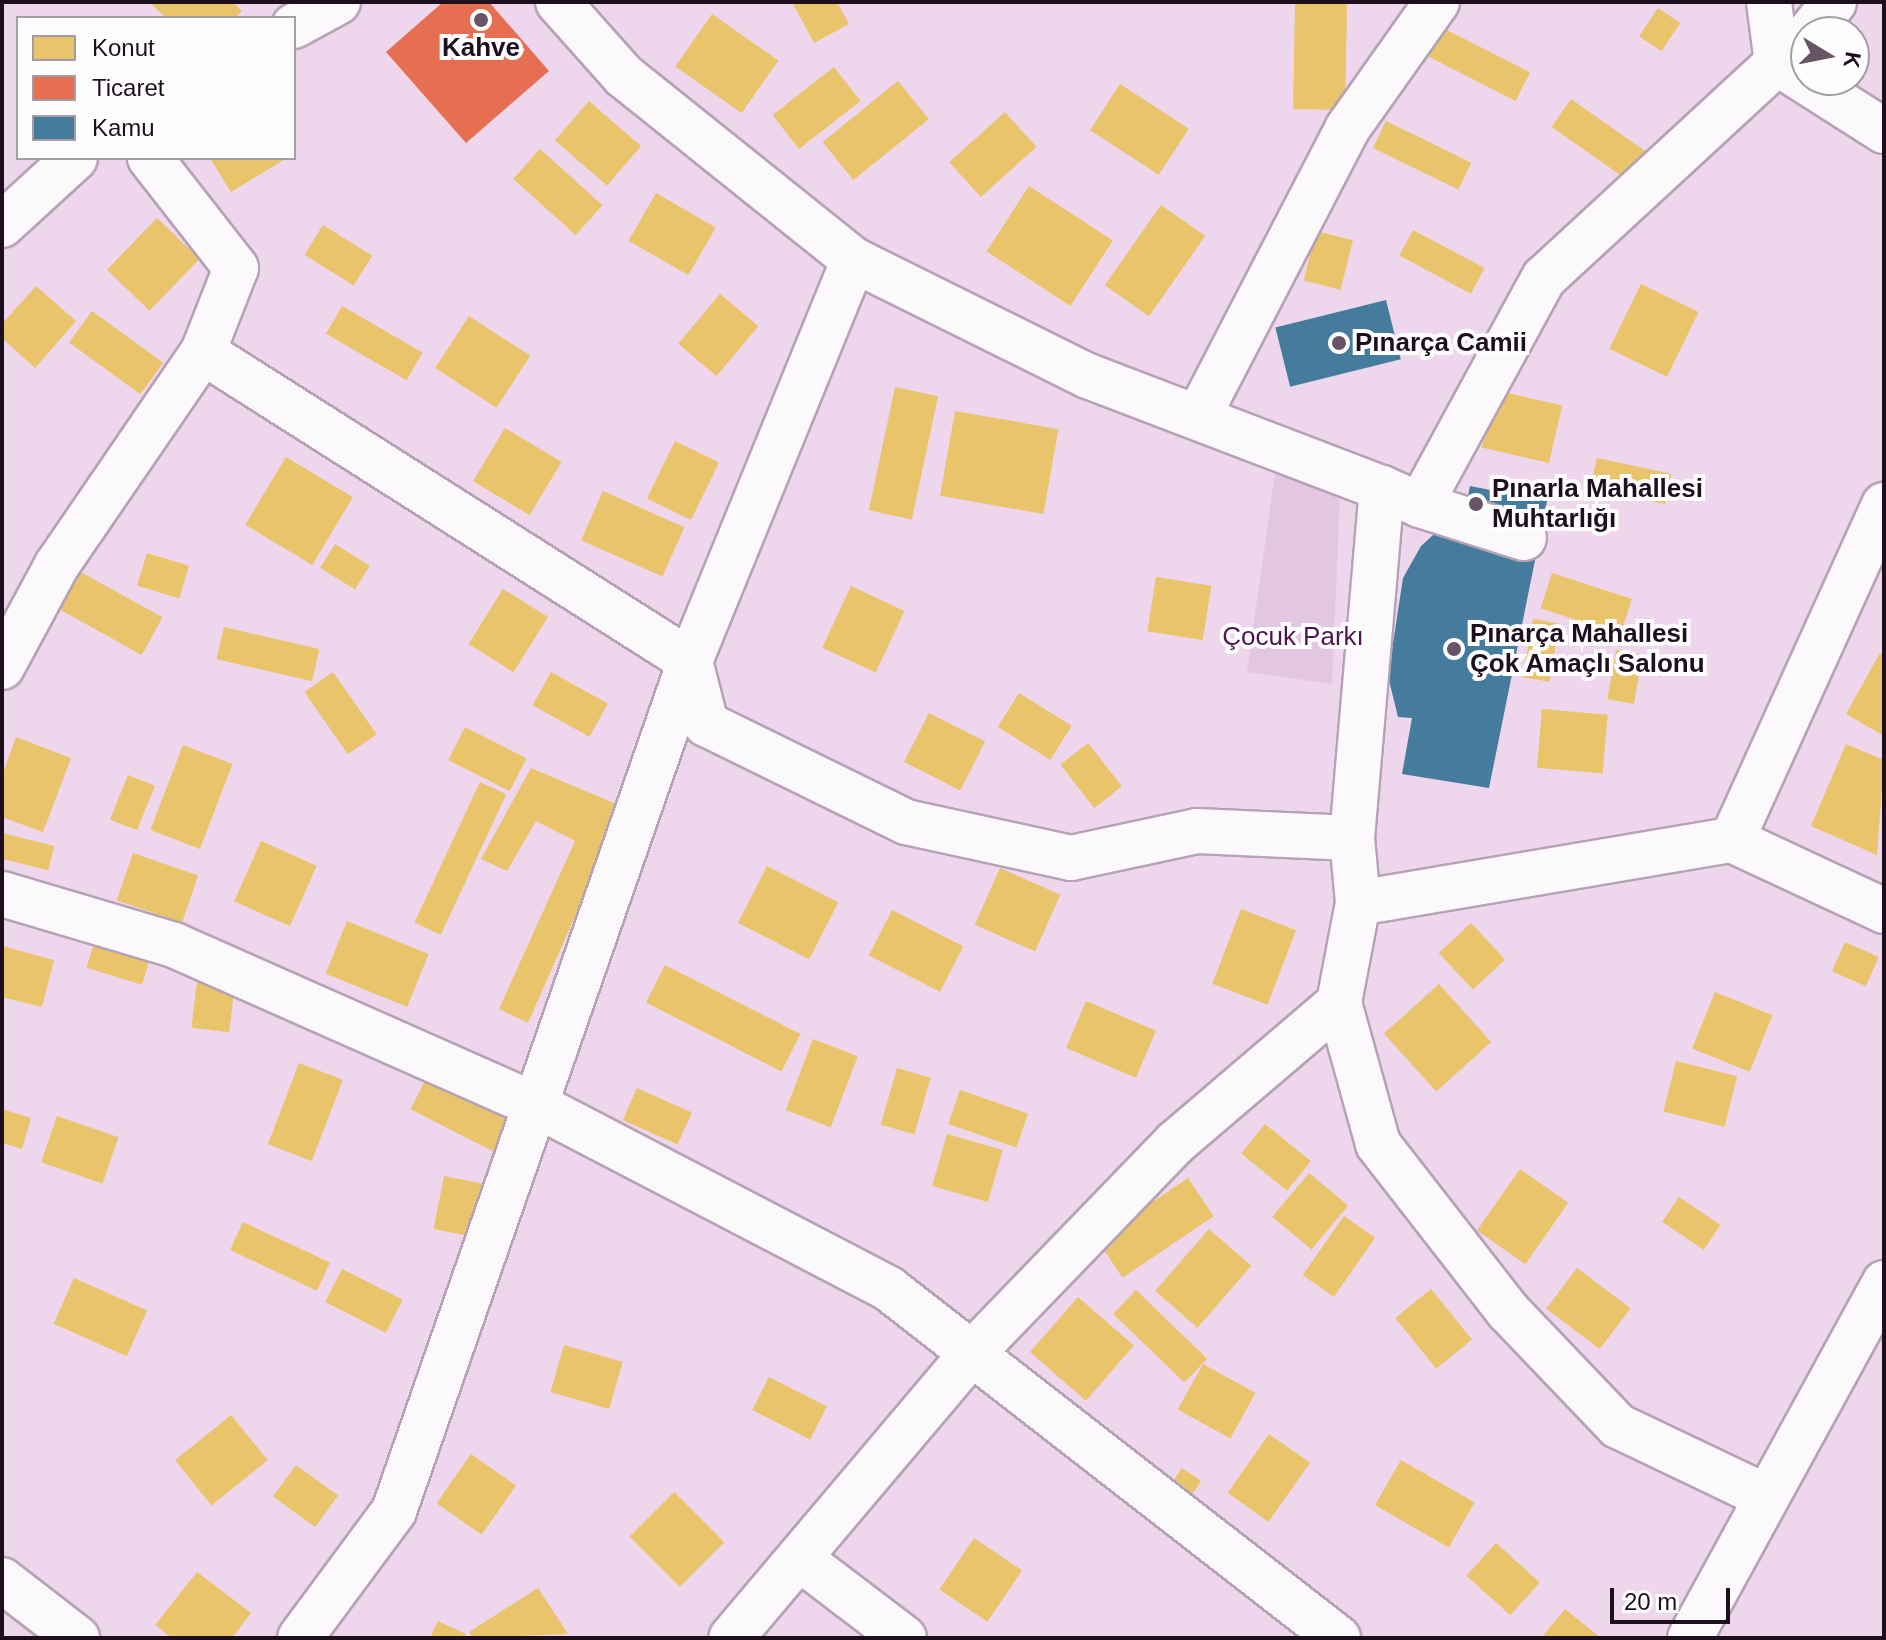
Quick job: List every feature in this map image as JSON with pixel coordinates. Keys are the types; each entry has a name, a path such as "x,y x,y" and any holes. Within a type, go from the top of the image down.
{"street":[{"path":"296,25 338,2"},
{"path":"558,2 624,76 854,260 1088,376 1200,413 1401,496 1524,538"},
{"path":"1769,2 1790,32"},
{"path":"1200,413 1347,129 1421,7"},
{"path":"1767,1497 1618,1426 1508,1311 1378,1144 1339,1003 1358,903 1352,838 1401,496 1544,278 1790,51"},
{"path":"1849,96 1884,131"},
{"path":"2,225 73,160"},
{"path":"2,667 57,565 203,352 236,268 152,160"},
{"path":"300,1638 394,1511 538,1106 690,661 854,260"},
{"path":"203,352 690,661 706,724 906,822 1071,858 1197,831 1352,838"},
{"path":"1732,840 1884,505"},
{"path":"1358,903 1732,840 1884,911"},
{"path":"2,894 174,945 538,1106 889,1289 1338,1638"},
{"path":"731,1638 972,1353 1175,1143 1339,1003"},
{"path":"1690,1638 1884,1283"},
{"path":"799,1558 904,1638"},
{"path":"2,1580 77,1638"}],"green space":[{"name":"Çocuk Parkı","path":"1278,451 1340,493 1332,684 1247,672"}],"building: Konut":[{"path":"149,2 233,2 242,11 237,16 164,16"},
{"path":"792,2 837,2 849,24 814,43"},
{"path":"1295,2 1347,3 1345,110 1293,109"},
{"path":"1658,8 1680,23 1661,51 1639,36"},
{"path":"712,14 778,60 742,113 675,66"},
{"path":"1441,27 1530,72 1516,101 1426,56"},
{"path":"834,67 860,101 799,149 773,115"},
{"path":"898,81 929,119 853,180 823,142"},
{"path":"1120,84 1189,129 1159,175 1090,130"},
{"path":"1571,99 1650,155 1631,182 1551,127"},
{"path":"589,101 641,146 607,186 555,140"},
{"path":"1005,112 1036,147 981,197 949,162"},
{"path":"1386,121 1471,163 1458,190 1373,148"},
{"path":"540,149 602,205 576,235 513,179"},
{"path":"211,160 284,160 231,192"},
{"path":"1029,186 1113,240 1070,306 987,251"},
{"path":"656,193 716,228 688,275 628,241"},
{"path":"1161,205 1205,236 1149,316 1105,285"},
{"path":"157,218 199,259 149,311 107,270"},
{"path":"323,225 372,256 354,285 304,255"},
{"path":"1413,230 1485,268 1471,294 1399,256"},
{"path":"1316,231 1353,240 1341,290 1304,280"},
{"path":"1641,284 1699,312 1667,377 1609,349"},
{"path":"36,286 76,321 35,368 2,338 2,324"},
{"path":"720,294 758,326 717,376 678,344"},
{"path":"342,306 423,352 407,380 326,334"},
{"path":"92,311 163,363 140,394 69,343"},
{"path":"469,316 530,356 496,408 435,368"},
{"path":"895,387 938,396 912,519 869,510"},
{"path":"1495,390 1562,406 1549,463 1482,447"},
{"path":"955,411 1058,429 1043,514 940,496"},
{"path":"505,428 562,462 530,515 473,481"},
{"path":"675,441 719,462 691,520 647,499"},
{"path":"286,457 353,497 312,565 245,525"},
{"path":"1597,458 1671,474 1665,504 1591,488"},
{"path":"603,491 684,527 662,577 581,540"},
{"path":"335,544 370,566 355,589 320,568"},
{"path":"147,553 189,566 179,598 137,586"},
{"path":"68,565 162,617 142,655 47,603"},
{"path":"1552,573 1632,599 1620,634 1541,608"},
{"path":"1156,577 1211,586 1203,640 1147,631"},
{"path":"851,586 904,611 876,673 822,648"},
{"path":"503,589 548,617 514,672 469,644"},
{"path":"1533,619 1560,624 1549,682 1523,677"},
{"path":"224,627 319,649 312,681 217,659"},
{"path":"1616,650 1643,655 1634,704 1607,699"},
{"path":"1880,653 1884,656 1884,736 1846,714"},
{"path":"333,672 377,734 348,754 304,692"},
{"path":"551,672 608,704 589,737 533,705"},
{"path":"1019,693 1072,726 1050,760 998,727"},
{"path":"1542,709 1608,715 1603,774 1537,768"},
{"path":"929,713 985,742 960,791 904,762"},
{"path":"465,727 526,758 510,791 448,760"},
{"path":"16,737 71,758 43,832 2,817 2,776"},
{"path":"1088,743 1122,786 1094,808 1060,765"},
{"path":"1846,744 1884,760 1877,855 1811,826"},
{"path":"183,745 232,764 200,849 150,830"},
{"path":"531,768 623,807 528,1023 499,1009 575,841 536,821 507,871 481,859"},
{"path":"128,775 155,786 137,830 110,820"},
{"path":"480,782 506,794 441,935 414,922"},
{"path":"2,833 54,846 48,870 2,859"},
{"path":"261,841 317,866 290,926 234,901"},
{"path":"133,853 198,875 182,923 117,900"},
{"path":"767,866 838,902 809,959 738,923"},
{"path":"1000,868 1060,895 1035,951 975,925"},
{"path":"1241,909 1296,930 1267,1005 1212,984"},
{"path":"892,910 963,946 940,992 869,955"},
{"path":"347,921 429,954 407,1007 326,974"},
{"path":"1471,923 1505,960 1473,990 1439,953"},
{"path":"95,940 150,957 142,985 87,968"},
{"path":"1845,942 1879,957 1866,986 1832,971"},
{"path":"2,946 54,960 42,1007 2,997"},
{"path":"665,965 800,1034 781,1071 646,1002"},
{"path":"197,982 235,987 229,1032 191,1028"},
{"path":"1439,984 1491,1042 1436,1091 1384,1034"},
{"path":"1715,992 1772,1015 1750,1072 1692,1049"},
{"path":"1086,1001 1156,1031 1136,1078 1066,1048"},
{"path":"813,1039 858,1056 831,1127 786,1110"},
{"path":"1676,1061 1737,1076 1725,1127 1663,1111"},
{"path":"299,1063 343,1080 312,1161 268,1144"},
{"path":"897,1068 931,1078 914,1134 881,1125"},
{"path":"430,1071 517,1115 498,1154 410,1109"},
{"path":"637,1088 692,1112 678,1144 623,1120"},
{"path":"960,1090 1028,1113 1016,1147 948,1124"},
{"path":"2,1109 31,1118 22,1149 2,1143"},
{"path":"57,1116 118,1137 103,1183 41,1162"},
{"path":"1265,1124 1311,1161 1287,1191 1241,1154"},
{"path":"947,1134 1003,1150 988,1202 932,1186"},
{"path":"1520,1169 1568,1203 1525,1264 1477,1230"},
{"path":"1309,1173 1348,1206 1311,1249 1272,1217"},
{"path":"444,1176 487,1184 477,1237 434,1229"},
{"path":"1188,1178 1214,1216 1123,1278 1097,1240"},
{"path":"1679,1197 1720,1225 1704,1250 1662,1222"},
{"path":"1344,1216 1375,1238 1334,1297 1303,1275"},
{"path":"243,1222 330,1263 317,1291 230,1250"},
{"path":"1209,1229 1251,1266 1197,1328 1155,1291"},
{"path":"1577,1268 1631,1308 1600,1349 1546,1309"},
{"path":"342,1269 403,1300 386,1333 325,1302"},
{"path":"74,1278 147,1311 127,1356 54,1324"},
{"path":"1431,1289 1472,1340 1436,1368 1395,1318"},
{"path":"1136,1290 1207,1359 1184,1383 1113,1314"},
{"path":"1078,1297 1134,1346 1086,1401 1030,1352"},
{"path":"564,1345 623,1362 609,1409 550,1392"},
{"path":"1203,1364 1255,1393 1230,1439 1178,1409"},
{"path":"769,1377 827,1407 810,1439 752,1410"},
{"path":"231,1415 268,1460 212,1505 175,1460"},
{"path":"1269,1434 1310,1463 1269,1522 1228,1493"},
{"path":"471,1454 516,1486 482,1535 437,1503"},
{"path":"1401,1460 1475,1502 1449,1548 1375,1505"},
{"path":"296,1465 338,1496 315,1527 273,1497"},
{"path":"1182,1468 1201,1481 1183,1507 1164,1495"},
{"path":"674,1492 724,1542 680,1587 629,1537"},
{"path":"974,1538 1022,1570 987,1622 939,1589"},
{"path":"1496,1543 1540,1582 1510,1615 1467,1576"},
{"path":"197,1572 251,1613 232,1638 172,1638 155,1625"},
{"path":"538,1588 568,1634 473,1638 469,1632"},
{"path":"1565,1609 1601,1638 1541,1638"},
{"path":"438,1621 466,1634 464,1638 430,1638"}],"building: Ticaret":[{"path":"443,2 489,2 549,71 466,143 386,52"}],"building: Kamu":[{"name":"Pınarça Camii","path":"1386,300 1401,359 1290,387 1275,328"},
{"name":"Pınarça Mahallesi Çok Amaçlı Salonu","path":"1470,486 1547,501 1489,788 1402,774 1412,718 1398,717 1388,676 1403,578 1421,546 1444,525 1462,526"}],"place":[{"name":"Kahve","path":"481,20"},
{"name":"Pınarça Camii","path":"1339,343"},
{"name":"Pınarla Mahallesi Muhtarlığı","path":"1476,504"},
{"name":"Pınarça Mahallesi Çok Amaçlı Salonu","path":"1454,649"}]}
